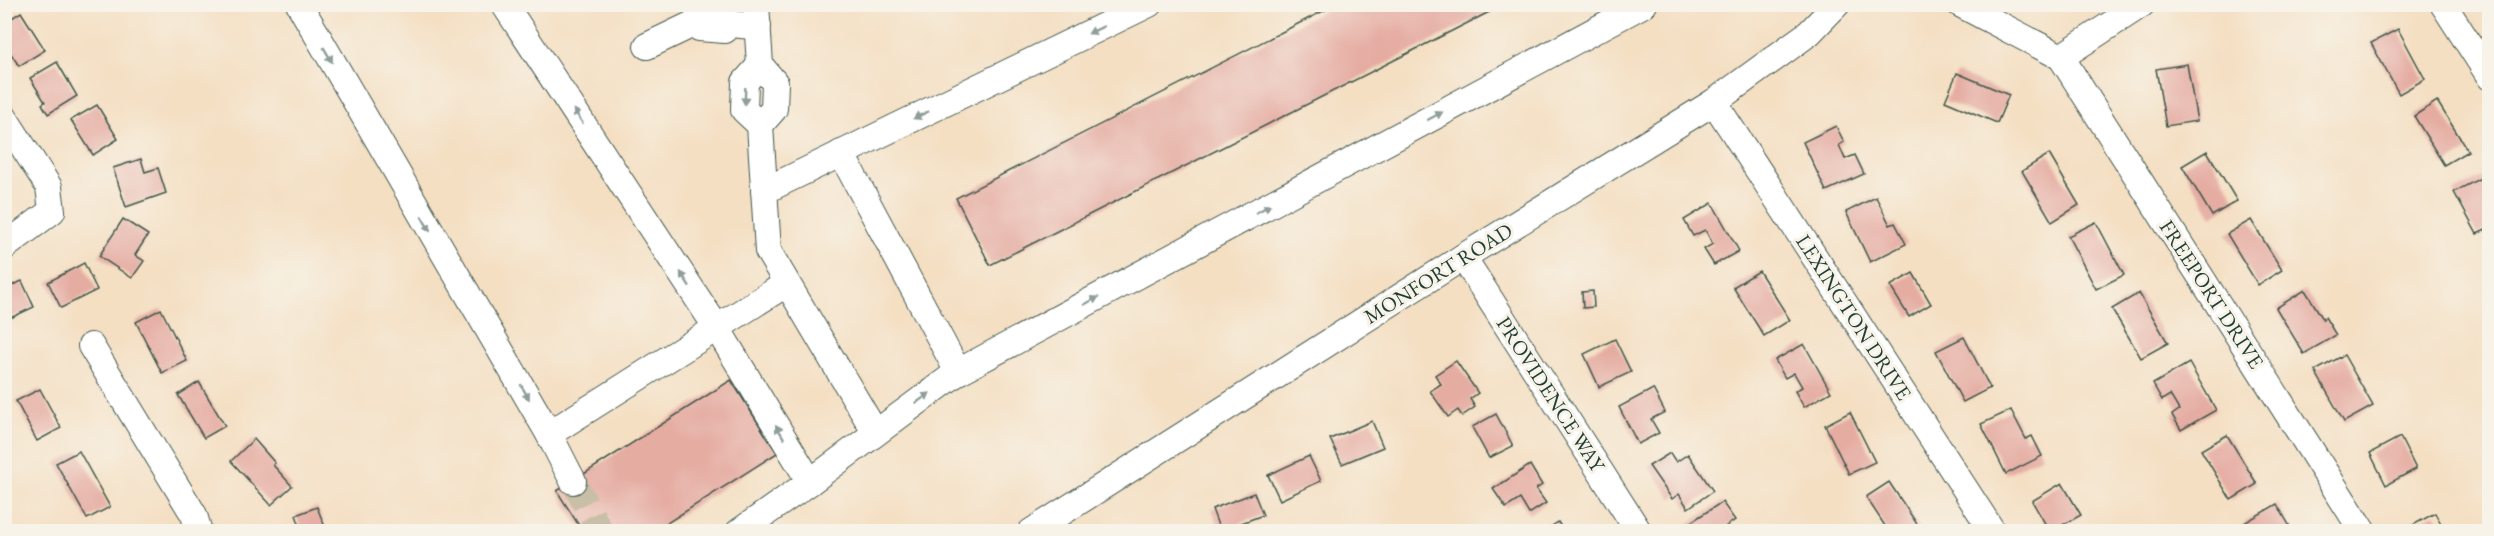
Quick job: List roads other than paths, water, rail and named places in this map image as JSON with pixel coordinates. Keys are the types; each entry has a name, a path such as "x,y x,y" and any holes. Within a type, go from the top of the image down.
{"street":[{"path":"299,4 549,434 573,481"},
{"path":"504,4 717,328 810,482"},
{"path":"764,191 1149,4"},
{"path":"739,531 810,482 958,372 1644,4"},
{"name":"MONFORT ROAD","path":"1031,531 1463,257 1714,102 1809,33 1837,4"},
{"path":"1960,4 2061,57 2142,4"},
{"path":"2443,4 2490,77"},
{"path":"647,46 703,18 723,19 730,24 757,15 760,65 745,82 744,110 760,125 768,251 875,432"},
{"name":"FREEPORT DRIVE","path":"2061,57 2363,531"},
{"name":"LEXINGTON DRIVE","path":"1714,102 1993,531"},
{"path":"4,117 49,187 52,212 4,247"},
{"path":"841,153 958,372"},
{"name":"PROVIDENCE WAY","path":"1463,257 1639,531"},
{"path":"549,434 786,284"},
{"path":"91,346 194,514 199,531"}],"tunnel":[{"path":"573,481 601,532"}]}
